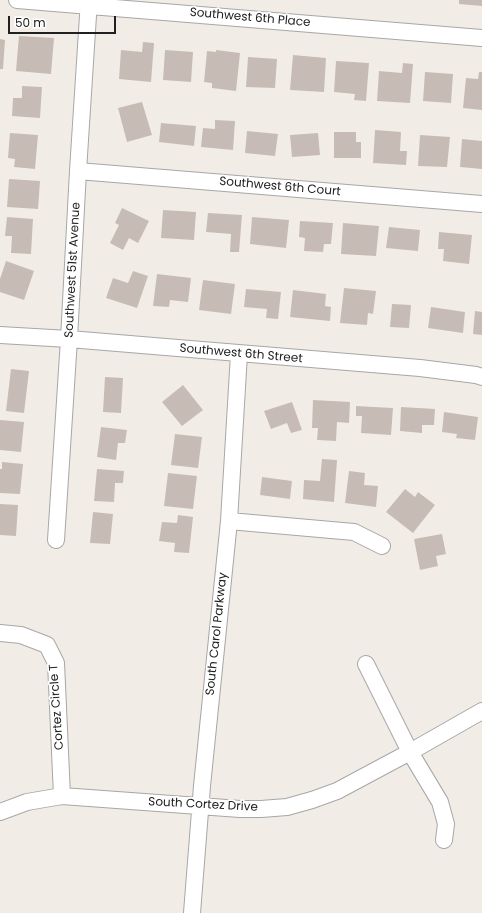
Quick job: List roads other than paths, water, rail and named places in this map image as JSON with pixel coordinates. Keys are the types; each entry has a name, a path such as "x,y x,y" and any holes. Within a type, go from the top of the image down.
{"street":[{"name":"Southwest 6th Place","path":"17,0 89,3 482,38"},
{"name":"Southwest 51st Avenue","path":"56,540 89,3"},
{"name":"Southwest 6th Court","path":"78,171 482,204"},
{"name":"Southwest 6th Street","path":"0,335 420,368 482,377"},
{"name":"South Carol Parkway","path":"192,913 200,807 229,521 240,354"},
{"path":"229,521 354,532 382,546"},
{"name":"Cortez Circle T","path":"0,633 21,635 47,645 56,663 62,796"},
{"path":"366,664 410,752 440,802 446,824 444,840"},
{"name":"South Cortez Drive","path":"0,812 27,802 62,796 240,810 287,807 338,791 482,711"}]}
